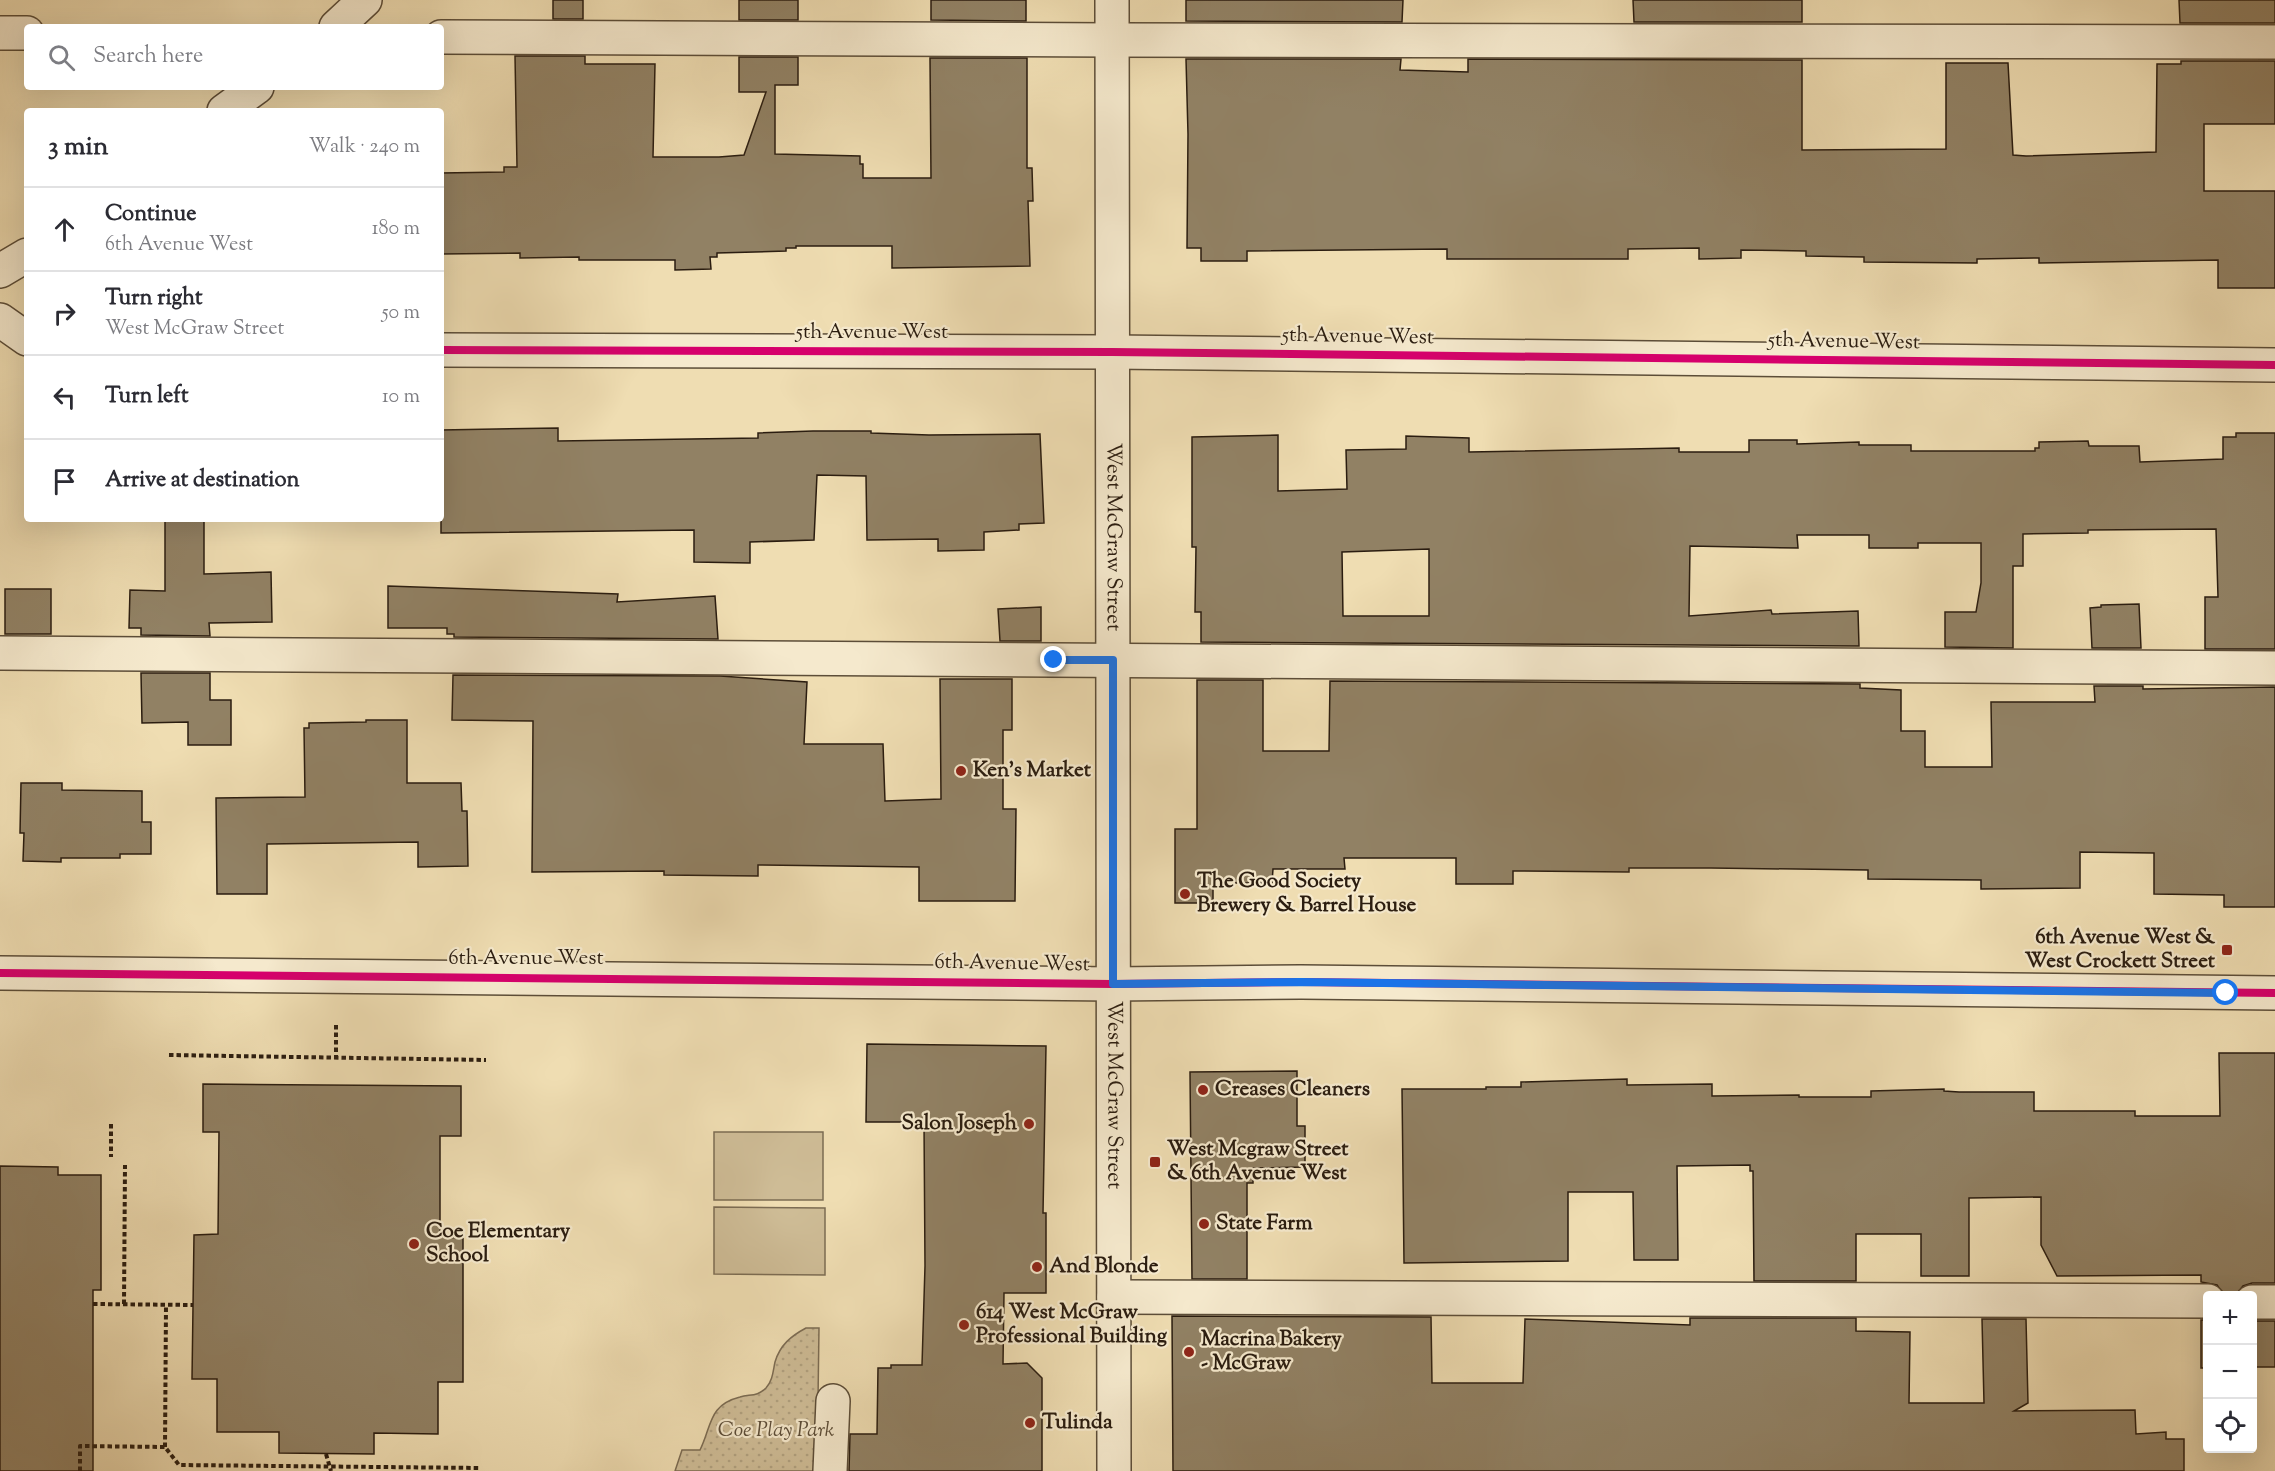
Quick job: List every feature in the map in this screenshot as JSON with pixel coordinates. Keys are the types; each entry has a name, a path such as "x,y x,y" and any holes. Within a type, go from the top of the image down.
{"street":[{"path":"339,24 365,0"},
{"name":"West McGraw Street","path":"1112,0 1114,1471"},
{"path":"0,33 24,33"},
{"path":"444,37 2275,42"},
{"path":"228,108 252,90"},
{"path":"0,271 24,257"},
{"path":"0,320 24,337"},
{"name":"5th Avenue West","path":"444,350 1112,352 2275,365"},
{"path":"0,653 2275,668"},
{"name":"6th Avenue West","path":"0,973 1113,984 1301,982 2275,993"},
{"path":"1114,1297 2203,1301"},
{"path":"2257,1302 2275,1302"},
{"path":"830,1471 833,1401"}],"path":[{"path":"336,1025 336,1058"},
{"path":"170,1055 486,1060"},
{"path":"111,1124 111,1157"},
{"path":"124,1304 125,1165"},
{"path":"93,1304 193,1305"},
{"path":"166,1305 165,1447 179,1465 331,1469 479,1468"},
{"path":"80,1471 81,1446 165,1447"},
{"path":"326,1454 331,1469"}],"green space":[{"path":"714,1132 823,1132 823,1200 714,1200"},
{"path":"714,1207 825,1208 825,1275 714,1274"},
{"name":"Coe Play Park","path":"806,1328 819,1328 817,1471 675,1471 682,1450 700,1450 713,1417 722,1405 740,1397 756,1394 766,1388 783,1346"}],"building":[{"path":"553,0 583,0 583,19 553,19"},
{"path":"739,0 798,0 798,20 739,20"},
{"path":"931,0 1026,0 1026,21 931,20"},
{"path":"1186,0 1403,0 1402,22 1186,21"},
{"path":"1633,0 1802,0 1802,22 1634,22"},
{"path":"2179,0 2275,0 2275,23 2180,23"},
{"path":"515,56 585,56 585,64 655,64 653,157 744,155 766,92 739,92 739,57 798,57 798,85 775,85 775,154 860,156 860,164 863,164 863,178 931,178 930,58 1027,58 1027,168 1032,168 1033,201 1028,201 1030,266 892,268 892,246 796,246 796,248 786,248 786,251 717,253 717,257 710,257 711,269 675,270 675,260 520,258 520,253 444,254 444,173 504,172 504,167 517,167"},
{"path":"1186,59 1401,59 1400,70 1468,72 1468,59 1802,60 1802,150 1946,149 1946,63 2008,63 2013,155 2026,156 2156,152 2157,64 2181,64 2181,61 2275,61 2275,124 2204,124 2204,191 2275,191 2275,288 2218,288 2218,260 2039,263 2039,258 1977,259 1977,263 1864,262 1864,257 1806,256 1806,251 1741,250 1741,258 1699,259 1699,248 1628,249 1628,259 1447,259 1447,249 1247,251 1247,261 1201,261 1201,248 1187,248"},
{"path":"558,428 558,441 758,438 758,433 813,431 871,431 871,433 929,435 1040,434 1044,523 1019,524 1019,530 984,532 984,550 938,551 938,539 867,540 866,476 817,475 814,540 750,542 750,563 694,562 694,530 441,533 441,522 444,522 444,430"},
{"path":"2236,433 2275,433 2275,649 2205,649 2205,597 2218,597 2216,529 2088,530 2088,533 2023,534 2023,566 2013,566 2013,648 1945,647 1945,612 1976,612 1981,583 1981,543 1918,543 1918,548 1869,548 1869,535 1797,535 1798,548 1690,546 1689,616 1771,610 1772,614 1858,611 1859,646 1201,642 1201,612 1195,612 1196,547 1192,547 1192,437 1278,435 1278,491 1347,489 1346,450 1406,449 1406,436 1469,438 1469,452 1679,448 1679,452 1749,452 1749,440 1797,440 1797,444 1859,442 1859,445 1911,445 1911,451 2035,451 2035,448 2039,448 2039,442 2088,441 2089,446 2139,446 2140,462 2223,459 2223,437 2236,437","holes":["1429,549 1429,616 1343,616 1342,552"]},
{"path":"165,522 204,522 204,574 271,572 272,622 209,623 210,636 141,635 141,628 129,628 130,590 165,591"},
{"path":"388,586 618,594 617,602 715,596 718,639 454,637 454,634 447,634 447,628 388,628"},
{"path":"5,589 51,589 51,634 5,634"},
{"path":"2139,604 2141,648 2092,648 2090,608 2101,607 2101,605"},
{"path":"1041,607 1041,641 1000,641 998,609"},
{"path":"141,673 210,673 210,700 231,700 231,745 188,745 188,722 142,723"},
{"path":"453,675 720,676 807,682 804,744 883,744 885,801 941,799 940,679 1012,679 1012,730 1003,730 1003,809 1016,809 1015,901 919,901 919,867 758,865 758,876 664,875 664,871 532,872 533,721 452,720"},
{"path":"1197,680 1263,680 1263,751 1329,751 1330,681 1860,684 1860,688 1901,690 1901,731 1925,731 1925,767 1992,767 1991,702 2095,702 2094,686 2143,686 2143,689 2275,687 2275,907 2224,907 2224,895 2154,894 2154,853 2080,852 2080,888 1981,889 1981,880 1868,879 1868,870 1711,868 1629,868 1629,872 1513,871 1513,884 1456,884 1456,858 1344,858 1345,869 1273,869 1272,883 1213,883 1213,903 1175,903 1175,829 1197,829"},
{"path":"366,720 407,720 407,783 461,783 462,811 467,811 468,866 418,867 418,842 267,844 267,894 217,894 216,798 305,797 304,728 309,728 309,723 366,722"},
{"path":"21,783 62,783 62,790 142,791 142,822 151,822 151,854 120,854 120,858 61,858 61,862 23,861 24,833 20,833"},
{"path":"867,1044 1046,1046 1043,1213 1046,1213 1046,1293 1004,1293 1003,1364 1027,1363 1042,1378 1042,1471 849,1471 850,1434 877,1434 878,1368 891,1368 891,1365 922,1365 925,1266 924,1122 866,1122"},
{"path":"2219,1053 2275,1053 2275,1283 2252,1283 2243,1286 2239,1291 2221,1291 2217,1285 2201,1282 2201,1275 2057,1276 2041,1245 2041,1197 1969,1198 1969,1276 1921,1276 1921,1234 1856,1234 1856,1281 1754,1281 1753,1171 1750,1171 1750,1165 1677,1166 1678,1260 1634,1260 1633,1192 1568,1192 1568,1261 1404,1263 1402,1089 1486,1089 1486,1087 1521,1087 1521,1082 1627,1079 1627,1085 1712,1084 1712,1096 1871,1097 1871,1091 1944,1089 1944,1091 1959,1092 2034,1092 2034,1111 2135,1111 2135,1116 2220,1116"},
{"path":"1297,1071 1297,1126 1305,1126 1305,1167 1253,1168 1253,1183 1247,1183 1247,1279 1192,1279 1190,1072"},
{"path":"203,1084 461,1086 461,1136 440,1136 440,1237 463,1238 463,1382 438,1382 438,1434 374,1433 374,1454 279,1453 279,1432 217,1432 217,1379 192,1379 194,1235 218,1234 219,1132 203,1132"},
{"path":"0,1166 58,1167 58,1175 101,1175 101,1290 93,1290 93,1471 0,1471"},
{"path":"1172,1316 1431,1317 1432,1383 1523,1383 1525,1319 1690,1325 1690,1318 1856,1318 1856,1331 1910,1332 1909,1403 1984,1403 1982,1319 2026,1319 2028,1403 2014,1411 2135,1410 2136,1434 2166,1432 2166,1439 2184,1439 2184,1471 1173,1471"},
{"path":"2201,1320 2203,1320 2203,1368 2201,1368"},
{"path":"2257,1321 2275,1321 2275,1367 2257,1367"}],"cycle path":[{"path":"444,350 1112,352 2275,365"},
{"path":"0,973 1113,984 1301,982 2275,993"}],"place":[{"name":"Ken's Market","path":"961,771"},
{"name":"The Good Society Brewery & Barrel House","path":"1185,894"},
{"name":"6th Avenue West & West Crockett Street","path":"2227,950"},
{"name":"Creases Cleaners","path":"1203,1090"},
{"name":"Salon Joseph","path":"1029,1124"},
{"name":"West Mcgraw Street & 6th Avenue West","path":"1155,1162"},
{"name":"State Farm","path":"1204,1224"},
{"name":"Coe Elementary School","path":"414,1244"},
{"name":"And Blonde","path":"1037,1267"},
{"name":"614 West McGraw Professional Building","path":"964,1325"},
{"name":"Macrina Bakery - McGraw","path":"1189,1352"},
{"name":"Tulinda","path":"1030,1423"}],"route":[{"path":"1054,660 1113,660 1113,984 1301,982 2226,993"}]}
